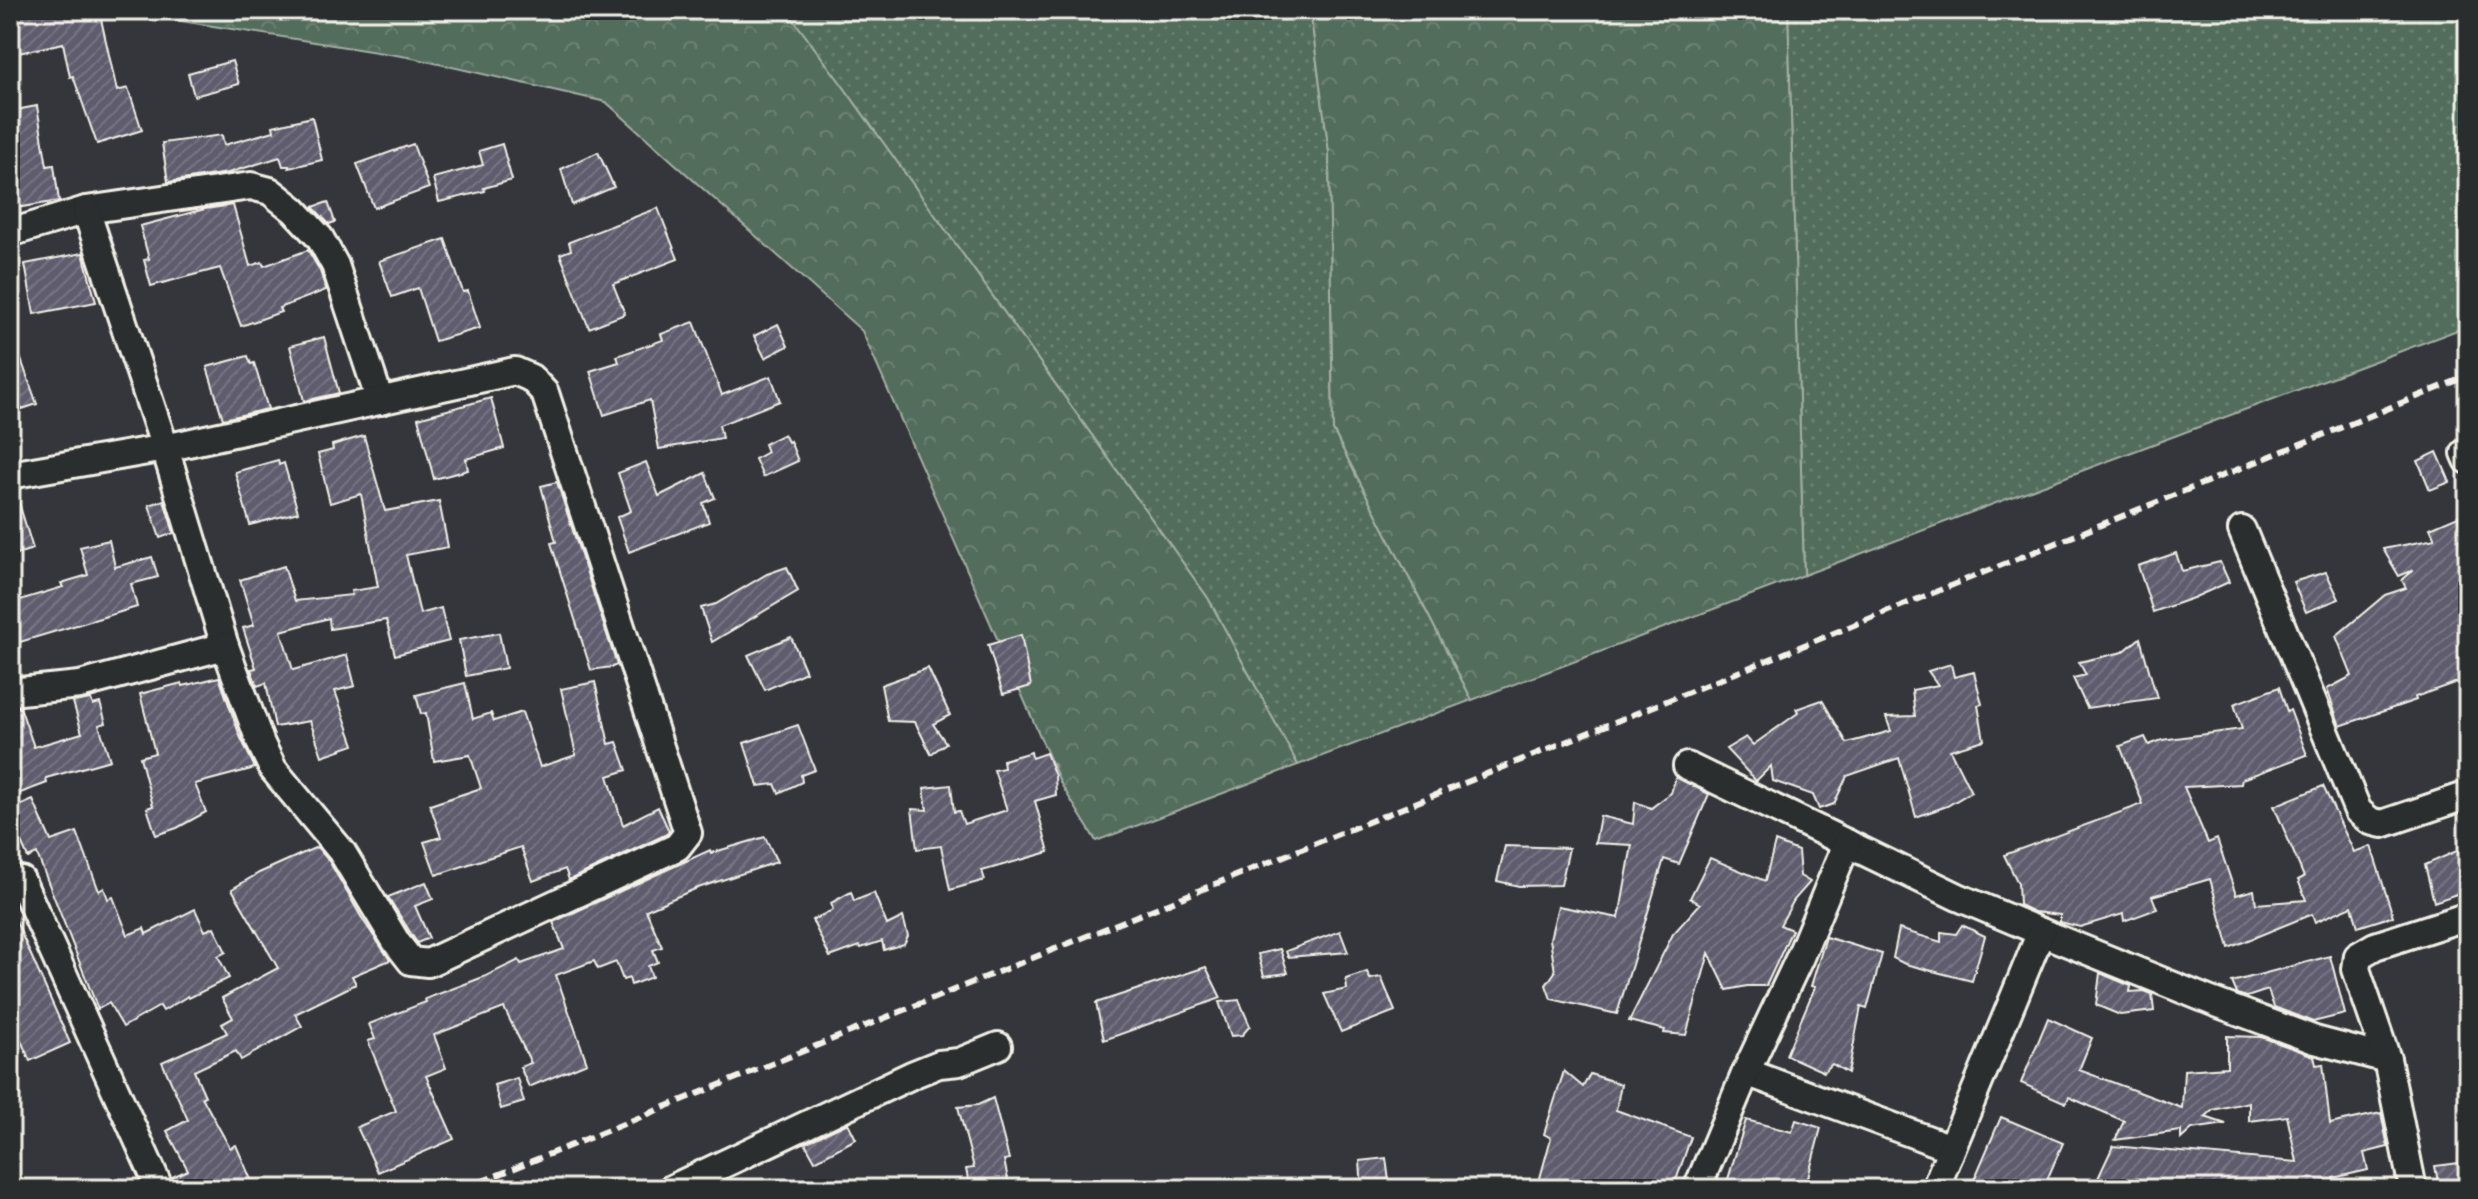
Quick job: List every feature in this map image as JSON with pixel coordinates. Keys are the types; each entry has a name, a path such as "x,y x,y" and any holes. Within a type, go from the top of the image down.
{"street":[{"path":"10,233 86,210 251,186 270,191 294,210 320,238 335,265 380,401"},
{"path":"10,475 165,448 515,371 531,378 545,393 688,833 677,847 428,963 411,961 342,852 273,769 261,744 225,646 165,448 86,210"},
{"path":"2242,530 2358,811 2370,821 2382,824 2468,795"},
{"path":"10,692 80,685 225,646"},
{"path":"1687,766 1958,897 2041,932 2315,1040 2387,1059"},
{"path":"1697,1189 1847,843"},
{"path":"10,885 21,880 160,1189"},
{"path":"2413,1189 2387,1059 2356,969 2358,956 2375,946 2468,916"},
{"path":"1935,1189 2041,932"},
{"path":"671,1189 914,1074 939,1064 959,1062 998,1046"},
{"path":"1746,1072 1951,1148"}],"green space":[{"path":"147,10 786,10 1208,598 1298,765 1096,841 1061,784 862,331 606,102 408,57 150,16"},
{"path":"786,10 1310,10 1329,152 1333,430 1472,700 1298,765 1208,598"},
{"path":"1310,10 1788,10 1804,575 1472,700 1333,430 1329,152"},
{"path":"1788,10 2468,10 2468,326 1804,575"}],"building":[{"path":"10,10 99,10 117,91 128,88 142,130 97,144 73,76 70,77 63,43 10,55"},
{"path":"232,61 239,84 194,96 188,73"},
{"path":"37,106 47,166 54,165 59,201 10,209 10,111"},
{"path":"312,117 322,160 289,168 283,166 280,157 228,173 168,182 162,143 222,135 224,145 274,131 273,126"},
{"path":"413,144 429,188 374,208 357,164"},
{"path":"502,144 512,180 484,188 485,191 439,202 433,178 483,165 479,151"},
{"path":"598,152 614,187 572,205 561,169"},
{"path":"328,202 335,222 329,224 313,207"},
{"path":"233,205 250,266 262,262 264,266 308,250 326,290 279,308 281,312 241,326 220,268 151,286 144,260 149,259 140,226"},
{"path":"658,208 678,259 613,284 625,314 589,328 560,254 571,250 569,242"},
{"path":"445,239 463,292 468,291 480,328 435,341 418,288 392,297 379,261"},
{"path":"83,253 96,302 34,314 25,264"},
{"path":"694,322 722,395 771,376 780,401 719,425 722,438 659,449 650,400 604,415 590,371 619,362 617,356 663,340 661,334"},
{"path":"778,324 788,346 765,358 754,336"},
{"path":"10,337 13,337 37,404 10,413"},
{"path":"324,337 339,393 304,401 290,346"},
{"path":"248,356 251,364 254,363 268,409 223,419 207,367"},
{"path":"491,398 504,448 466,459 468,470 434,479 418,418"},
{"path":"784,434 798,461 763,477 755,459 767,452 764,444"},
{"path":"364,436 385,511 439,501 448,547 406,555 420,614 441,608 449,641 395,655 386,620 330,629 329,618 281,631 293,670 347,655 355,686 335,691 354,745 322,756 310,721 275,727 266,683 257,686 251,669 256,668 243,628 254,625 240,580 284,566 295,601 352,595 351,591 378,587 361,494 330,503 318,454 333,450 332,445"},
{"path":"2437,452 2450,482 2430,490 2418,461"},
{"path":"278,460 279,465 284,463 298,512 250,525 235,472"},
{"path":"646,462 659,496 705,473 715,498 703,503 709,522 629,552 617,517 631,511 618,473"},
{"path":"557,482 617,665 612,667 591,670 551,543 556,542 541,486"},
{"path":"15,490 33,549 10,556 10,491"},
{"path":"164,500 174,533 160,538 149,505"},
{"path":"2458,516 2468,541 2468,678 2340,726 2327,689 2352,676 2336,636 2385,595 2406,588 2402,580 2414,570 2399,576 2383,549 2435,539 2430,528"},
{"path":"109,540 115,567 152,557 158,577 131,584 137,607 10,645 10,603 63,587 61,583 88,575 80,547"},
{"path":"2176,553 2182,571 2220,562 2229,582 2153,612 2138,566"},
{"path":"787,567 798,591 712,642 701,608 716,604 767,574"},
{"path":"2326,572 2339,599 2306,612 2293,582"},
{"path":"499,633 506,668 466,676 459,640"},
{"path":"1021,635 1031,686 1003,694 988,645"},
{"path":"791,637 806,672 765,690 748,655"},
{"path":"2140,638 2157,698 2087,708 2073,678 2086,675 2079,662 2123,652"},
{"path":"1951,664 1954,677 1974,672 1982,704 1978,705 1984,740 1950,750 1971,792 1947,806 1916,817 1899,758 1847,776 1834,804 1819,809 1813,795 1773,781 1771,766 1756,781 1726,749 1746,737 1753,745 1798,713 1796,709 1822,700 1847,743 1891,731 1886,717 1915,716 1912,690 1938,685 1928,671"},
{"path":"928,668 950,715 933,724 946,743 931,754 915,722 888,721 881,685"},
{"path":"219,677 255,768 195,784 206,812 177,828 156,835 147,808 153,806 140,757 155,753 140,694"},
{"path":"595,682 609,744 617,742 627,770 608,776 623,825 658,807 669,831 667,834 569,880 565,869 533,881 521,847 436,875 424,842 441,837 430,805 481,788 470,755 434,761 426,713 421,714 416,695 465,683 473,719 491,713 494,721 522,712 540,767 576,755 561,689"},
{"path":"2279,687 2307,755 2242,779 2241,784 2184,787 2208,843 2217,839 2236,895 2254,890 2256,904 2306,900 2298,880 2304,877 2274,806 2323,786 2354,852 2371,846 2393,916 2358,927 2352,906 2315,922 2312,914 2229,948 2210,879 2152,896 2157,909 2124,921 2123,914 2080,927 2060,922 2060,915 2034,912 2019,905 2018,883 2004,855 2143,804 2120,746 2145,737 2149,745 2162,740 2242,729 2234,704"},
{"path":"91,699 93,705 100,703 106,723 99,725 110,760 46,778 47,783 15,795 10,780 10,708 20,707 34,747 82,733 73,702"},
{"path":"798,725 815,770 801,775 802,782 779,793 775,784 758,786 744,743"},
{"path":"1031,752 1032,758 1046,753 1055,776 1056,795 1035,801 1049,852 982,871 985,880 950,890 941,846 917,849 912,809 927,810 924,788 951,785 954,812 959,811 964,824 1007,810 994,770 1004,768 1003,760"},
{"path":"1676,777 1709,794 1679,864 1664,859 1617,1014 1551,999 1546,985 1555,972 1550,939 1558,906 1619,918 1632,845 1595,843 1600,816 1633,824 1635,802 1651,808 1671,793"},
{"path":"33,800 51,841 77,832 99,891 104,888 108,899 113,897 128,935 144,928 146,934 195,909 205,931 214,927 226,952 218,956 229,978 163,1011 160,1006 123,1027 109,1003 98,1009 37,854 28,858 10,817 10,810"},
{"path":"765,837 777,862 695,889 646,910 662,947 653,950 658,962 648,966 652,977 631,985 629,978 623,980 616,962 598,969 594,961 556,975 587,1063 529,1087 520,1067 531,1063 504,1008 434,1035 446,1068 426,1076 454,1139 378,1172 357,1127 396,1111 368,1041 375,1039 369,1024 519,960 521,964 564,949 553,922 710,850 711,853"},
{"path":"1775,842 1798,851 1800,876 1810,882 1794,900 1780,925 1792,930 1766,986 1727,990 1709,953 1686,1035 1664,1033 1665,1030 1629,1021 1673,934 1700,904 1690,898 1710,858 1765,881"},
{"path":"1505,846 1569,848 1561,885 1519,886 1497,881"},
{"path":"2468,846 2468,890 2434,902 2425,865"},
{"path":"317,847 329,861 390,960 352,976 356,984 295,1014 302,1026 241,1060 236,1051 194,1071 205,1096 202,1097 230,1148 236,1145 255,1189 176,1189 172,1177 188,1170 167,1131 188,1120 162,1062 227,1033 222,1024 233,1018 222,998 278,968 232,889"},
{"path":"426,882 433,899 415,906 429,938 417,943 388,897"},
{"path":"851,892 854,901 874,893 887,925 903,917 908,936 904,944 884,950 882,941 830,957 812,920 833,910 831,903"},
{"path":"10,908 70,1043 30,1061 10,1016"},
{"path":"1962,925 1985,936 1972,981 1905,964 1893,958 1899,929 1941,942 1941,932 1956,934"},
{"path":"1340,931 1348,952 1288,957 1286,951"},
{"path":"1826,937 1882,954 1867,1009 1861,1007 1848,1073 1832,1064 1824,1072 1786,1055 1815,987 1811,986"},
{"path":"1280,949 1288,973 1264,976 1258,954"},
{"path":"2330,956 2345,1014 2313,1022 2274,1007 2268,990 2247,997 2237,994 2232,982"},
{"path":"1206,967 1221,998 1104,1040 1096,1003"},
{"path":"1367,972 1370,979 1381,977 1395,1011 1341,1032 1324,994 1347,989 1346,979"},
{"path":"2100,973 2131,986 2130,992 2152,994 2154,1011 2120,1015 2096,1005"},
{"path":"1239,1000 1250,1026 1242,1035 1231,1036 1219,1002"},
{"path":"2048,1018 2092,1038 2079,1070 2182,1108 2184,1070 2227,1067 2227,1036 2261,1037 2314,1056 2316,1065 2323,1064 2330,1124 2381,1113 2388,1147 2364,1153 2368,1170 2333,1178 2333,1189 2093,1189 2113,1146 2297,1162 2287,1116 2249,1121 2249,1102 2213,1110 2205,1117 2226,1124 2192,1129 2181,1139 2181,1131 2115,1140 2124,1121 2069,1097 2066,1103 2021,1083"},
{"path":"1564,1071 1583,1087 1590,1074 1621,1084 1616,1110 1691,1137 1673,1189 1537,1189 1551,1138 1544,1134"},
{"path":"517,1078 524,1102 501,1109 494,1085"},
{"path":"993,1098 1009,1159 1004,1160 1010,1189 970,1189 966,1169 974,1168 958,1107 978,1105"},
{"path":"2001,1117 2063,1143 2043,1189 1994,1189 1974,1180"},
{"path":"1746,1120 1792,1132 1796,1120 1821,1128 1805,1189 1725,1189"},
{"path":"848,1123 856,1139 815,1161 805,1143"},
{"path":"1386,1158 1390,1189 1362,1189 1360,1161"},
{"path":"2468,1162 2468,1176 2439,1187 2435,1166"}],"railway":[{"path":"463,1189 2468,376"}]}
